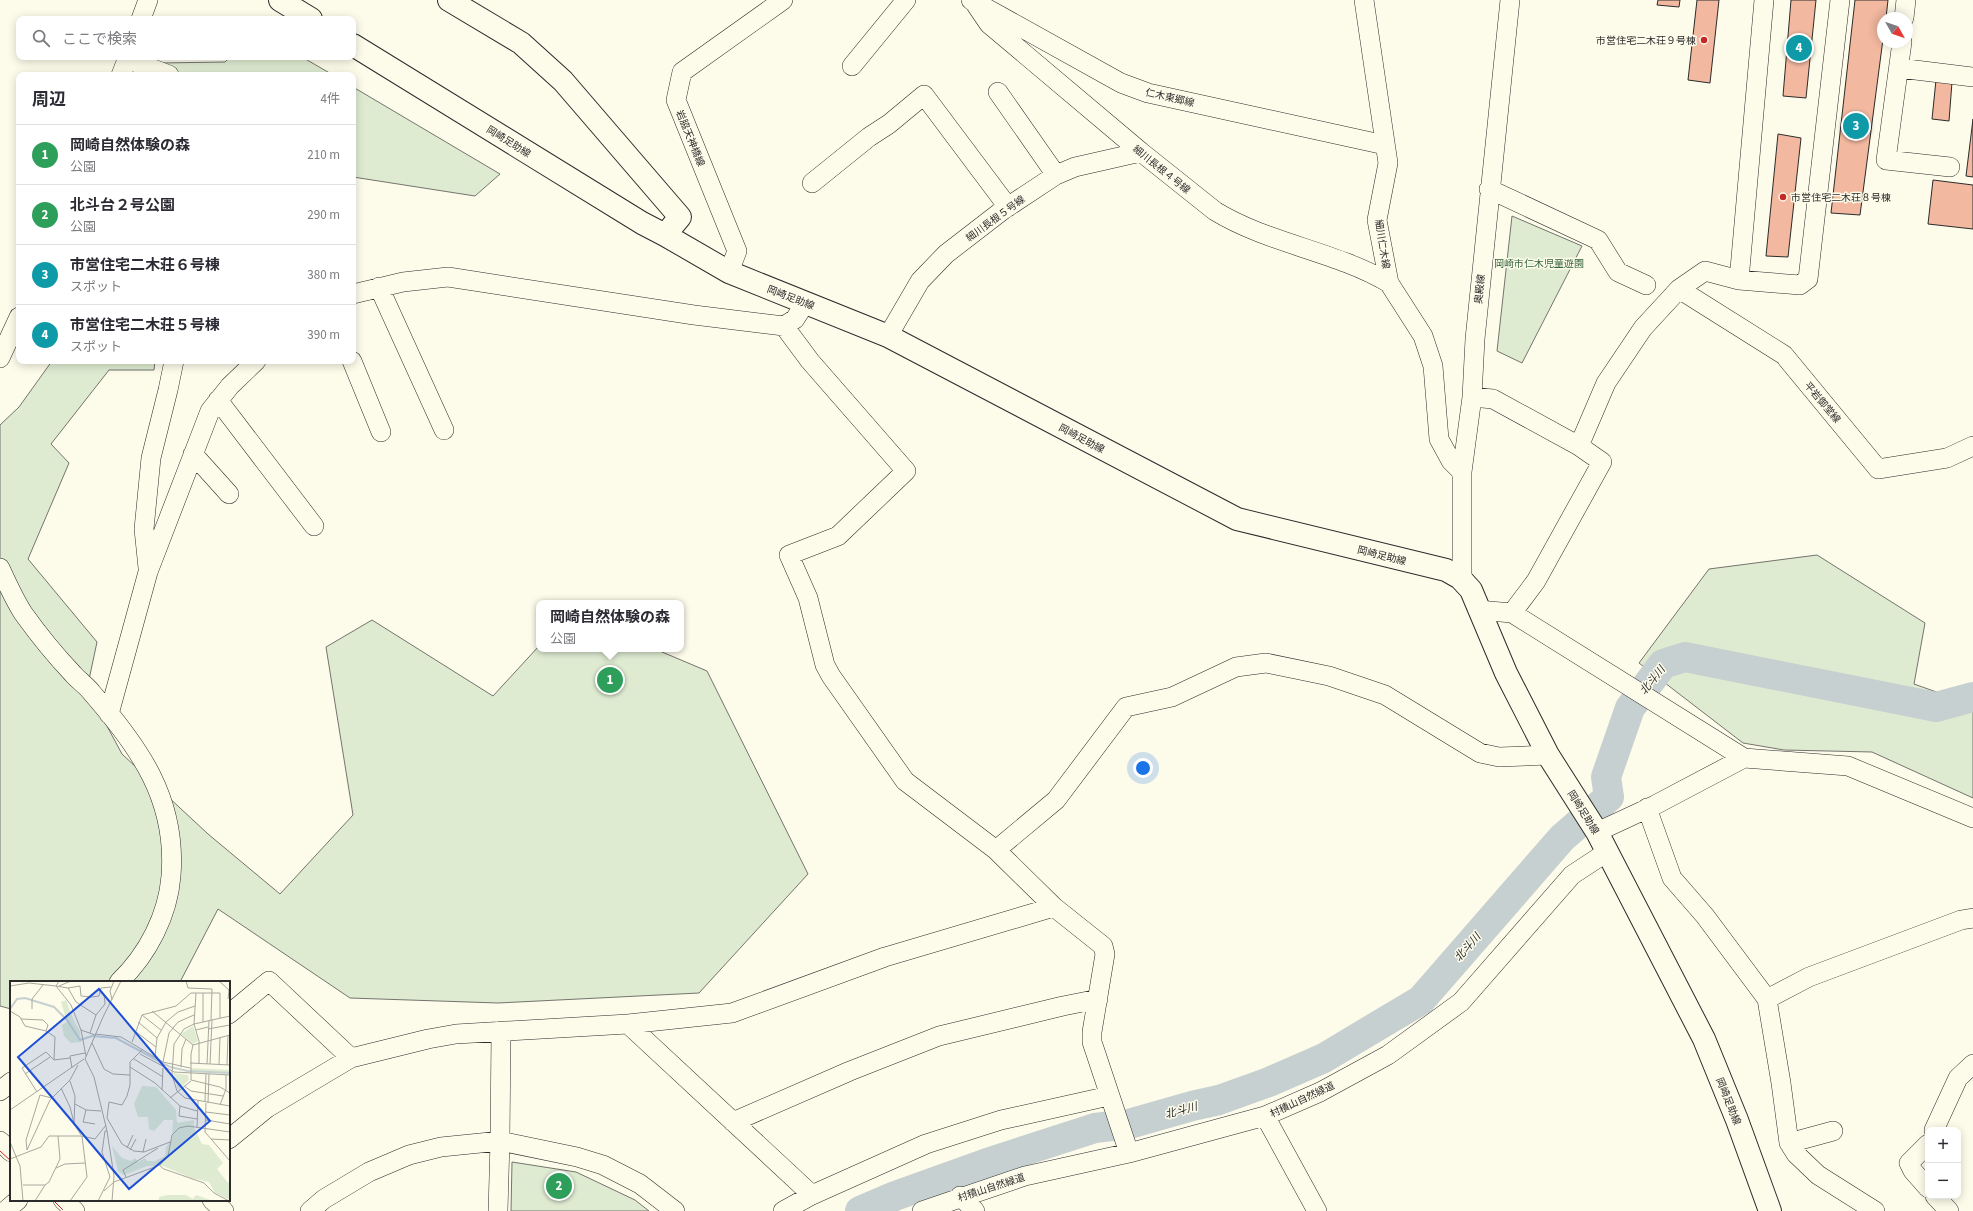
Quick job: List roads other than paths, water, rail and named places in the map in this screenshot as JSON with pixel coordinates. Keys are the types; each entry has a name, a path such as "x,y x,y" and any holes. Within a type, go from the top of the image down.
{"main road":[{"path":"280,0 306,16"},
{"path":"449,0 521,43 563,81 680,217 665,236"},
{"name":"岡崎足助線","path":"356,47 642,223 729,272 888,336 1237,519 1446,570 1462,579 1471,590 1478,610 1506,673 1548,754 1607,852 1704,1039 1737,1120 1770,1211"}],"street":[{"path":"142,16 148,0"},
{"name":"岩脇天神橋線","path":"729,272 737,251 676,100 682,72 783,0"},
{"path":"852,66 906,0"},
{"name":"細川仁木線","path":"1364,0 1388,163 1377,220 1390,283 1423,336 1433,366 1439,439 1451,461 1462,472"},
{"name":"奥殿線","path":"1462,579 1462,472 1472,397 1474,339 1510,0"},
{"path":"1739,280 1764,0"},
{"path":"1579,446 1606,383 1643,328 1679,289 1705,271 1739,280 1800,285 1808,279 1840,0"},
{"path":"1905,12 1906,0"},
{"name":"仁木東郷線","path":"972,1 1121,83 1148,93 1385,145"},
{"name":"細川長根４号線","path":"972,1 989,24 1140,152 1214,211 1227,219 1274,238 1372,273 1390,283"},
{"path":"1901,48 1886,160 1950,167"},
{"path":"125,64 157,72"},
{"path":"1899,68 1973,77"},
{"path":"998,92 1056,175"},
{"path":"812,183 869,136 890,124 924,95 1008,207"},
{"name":"細川長根５号線","path":"888,336 920,281 946,254 1008,207 1056,175 1075,167 1140,152"},
{"path":"1489,189 1598,240 1618,272 1646,285"},
{"path":"356,293 403,282 448,277 694,315 784,326 795,319 805,303"},
{"path":"379,287 444,430"},
{"name":"平岩御堂線","path":"1679,289 1784,355 1878,468 1947,458 1973,446"},
{"path":"0,358 16,323"},
{"path":"784,326 810,361 906,471 838,536 789,555 808,598 825,665 831,676 905,781 996,850 1054,907 1103,946 1105,954 1092,1032 1092,1042 1127,1148"},
{"path":"148,572 144,529 151,458 173,364"},
{"path":"109,714 148,572 210,411 230,386 253,364"},
{"path":"353,364 381,432"},
{"path":"1472,397 1492,399 1579,446 1600,459 1602,462 1536,581 1512,613"},
{"path":"218,400 314,526"},
{"path":"193,454 229,494"},
{"path":"0,568 23,613 73,675 92,692 129,739 152,775 163,801 170,828 172,856 170,890 162,916 146,950 120,981"},
{"path":"1478,610 1512,613 1744,758 1848,766 1973,818"},
{"path":"996,850 1056,800 1126,707 1172,697 1236,667 1266,663 1329,676 1385,695 1480,753 1499,757 1548,754"},
{"path":"1590,822 1647,808 1744,758"},
{"path":"1647,808 1672,878 1706,916 1767,999 1781,1083 1788,1143 1796,1154 1818,1175 1875,1211"},
{"name":"村積山自然緑道","path":"922,1211 960,1196 1025,1176 1127,1148 1265,1116 1320,1092 1388,1055 1461,1002 1572,875 1607,852"},
{"path":"230,1138 267,1108 351,1058 428,1038 456,1034 628,1024 732,1013 885,957 1054,907"},
{"path":"1767,999 1809,977 1961,920 1973,918"},
{"path":"230,1013 269,981 351,1058"},
{"path":"733,1122 850,1071 939,1036 1098,999"},
{"path":"628,1024 812,1195"},
{"path":"498,1211 501,1032"},
{"path":"1935,1127 1958,1078 1973,1064"},
{"path":"0,1091 10,1083"},
{"path":"783,1211 812,1195 926,1144 1001,1120 1111,1102"},
{"path":"1265,1116 1318,1211"},
{"path":"1788,1143 1833,1131"},
{"path":"0,1141 10,1151"},
{"path":"310,1211 324,1199 369,1172 409,1155 441,1147 500,1141 577,1157 603,1165 640,1184 675,1211"},
{"path":"1925,1147 1909,1163 1913,1172 1925,1185"},
{"path":"960,1196 975,1211"},
{"path":"1938,1199 1949,1211"},
{"path":"5,1211 17,1201"},
{"path":"64,1201 75,1211"},
{"path":"213,1201 224,1211"}],"waterway":[{"name":"北斗川","path":"860,1211 895,1196 987,1163 1095,1128 1129,1124 1219,1100 1269,1082 1324,1058 1421,1000 1562,838 1609,797 1606,777 1630,708 1663,664 1685,657 1936,707 1973,697"}],"place":[{"name":"市営住宅二木荘９号棟","path":"1704,40"},
{"name":"市営住宅二木荘５号棟","path":"1799,48"},
{"name":"市営住宅二木荘６号棟","path":"1856,126"},
{"name":"市営住宅二木荘８号棟","path":"1783,197"},
{"name":"岡崎自然体験の森","path":"610,680"},
{"name":"北斗台２号公園","path":"559,1186"}],"park label":[{"name":"岡崎市仁木児童遊園","path":"1539,263"}]}
